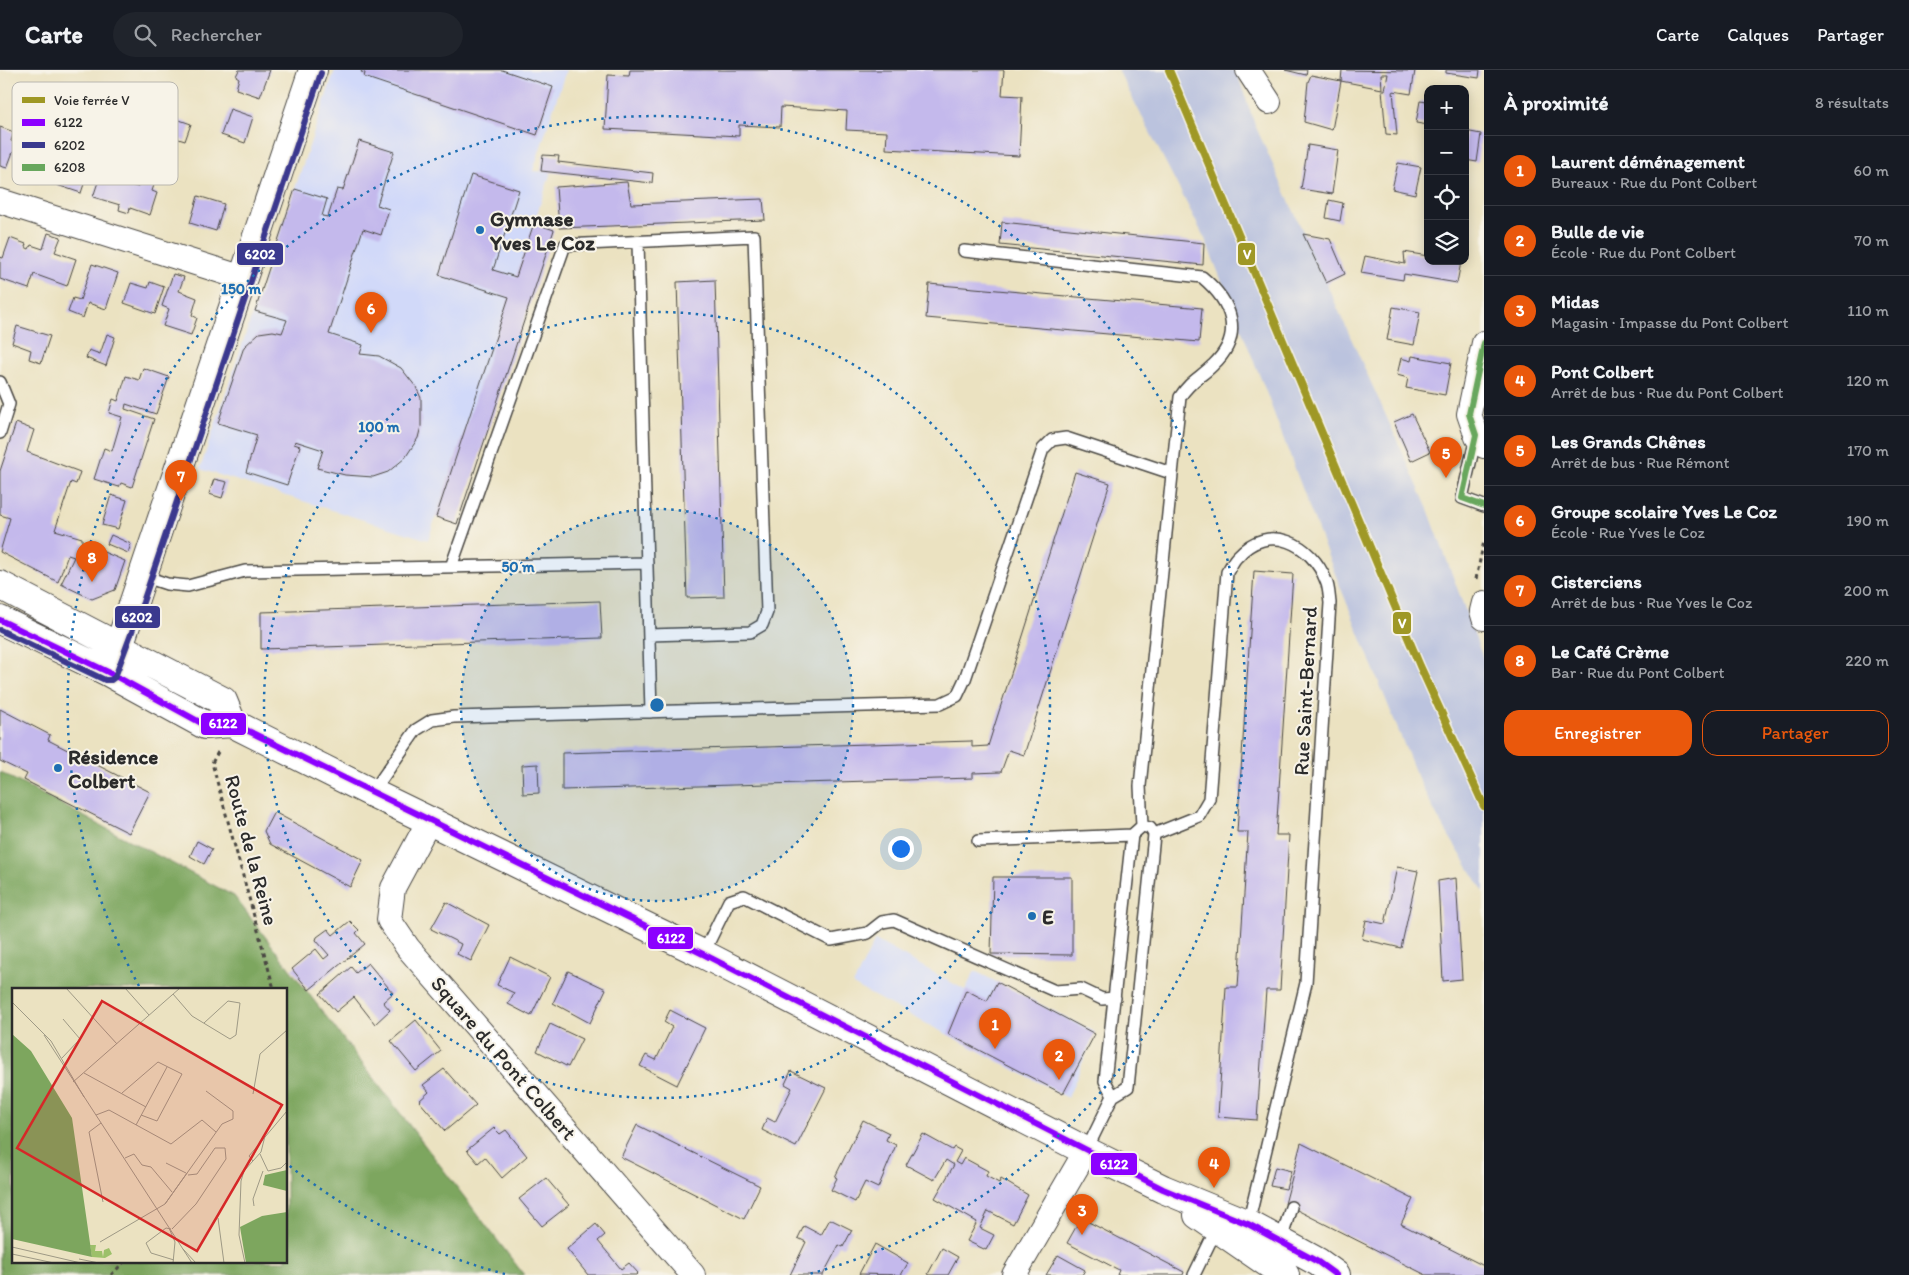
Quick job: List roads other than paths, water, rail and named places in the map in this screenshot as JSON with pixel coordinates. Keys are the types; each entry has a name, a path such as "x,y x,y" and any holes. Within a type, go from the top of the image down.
{"main road":[{"path":"108,672 143,576 313,70"},
{"path":"0,585 223,701 232,723"},
{"path":"0,620 108,672 204,725 232,723 703,954 1163,1189 1248,1224 1281,1241 1327,1269"},
{"path":"1163,1189 1285,1275"}],"street":[{"path":"1248,70 1270,102"},
{"path":"0,201 243,278"},
{"path":"1480,440 1469,414 1484,343"},
{"name":"Square du Pont Colbert","path":"429,821 393,888 389,920 408,948 693,1275"},
{"path":"1014,1275 1086,1151"}],"lane":[{"path":"452,567 564,245 754,236 766,612 762,625 750,632 649,635"},
{"path":"638,242 651,712"},
{"path":"964,251 1202,277 1217,289 1228,306 1233,326 1226,347 1214,365 1190,382 1180,397 1140,786 1142,826"},
{"path":"0,382 9,404 0,433"},
{"path":"372,793 416,730 432,720 454,717 940,704 957,696 965,679 1043,449 1052,440 1066,438 1171,473"},
{"path":"1480,440 1462,498 1484,506"},
{"name":"Rue Saint-Bernard","path":"1154,834 1199,816 1209,799 1227,572 1237,556 1253,544 1270,538 1287,540 1304,549 1318,564 1327,581 1330,603 1306,983 1248,1224"},
{"path":"143,576 167,584 188,586 246,570 647,563"},
{"path":"1086,1151 1113,1096 1128,1087 1154,834 1150,828 1142,826"},
{"path":"978,841 1132,835 1142,826"},
{"path":"1113,1096 1105,1081 1132,835"},
{"path":"703,954 729,900 744,896 831,940 868,933 882,922 894,920 1055,991 1081,989 1102,999 1115,998"},
{"path":"1281,1241 1291,1207"},
{"path":"1194,1275 1210,1242 1221,1231 1240,1231 1295,1260 1327,1269"}],"rail line":[{"name":"V","path":"1169,70 1420,666 1484,806"}],"place":[{"name":"Gymnase Yves Le Coz","path":"480,230"},
{"name":"Groupe scolaire Yves Le Coz","path":"371,333"},
{"name":"Les Grands Chênes","path":"1446,478"},
{"name":"Cisterciens","path":"181,501"},
{"name":"Le Café Crème","path":"92,582"},
{"name":"Résidence Colbert","path":"58,768"},
{"name":"E","path":"1032,916"},
{"name":"Laurent déménagement","path":"995,1049"},
{"name":"Bulle de vie","path":"1059,1080"},
{"name":"Pont Colbert","path":"1214,1188"},
{"name":"Midas","path":"1082,1235"}]}
